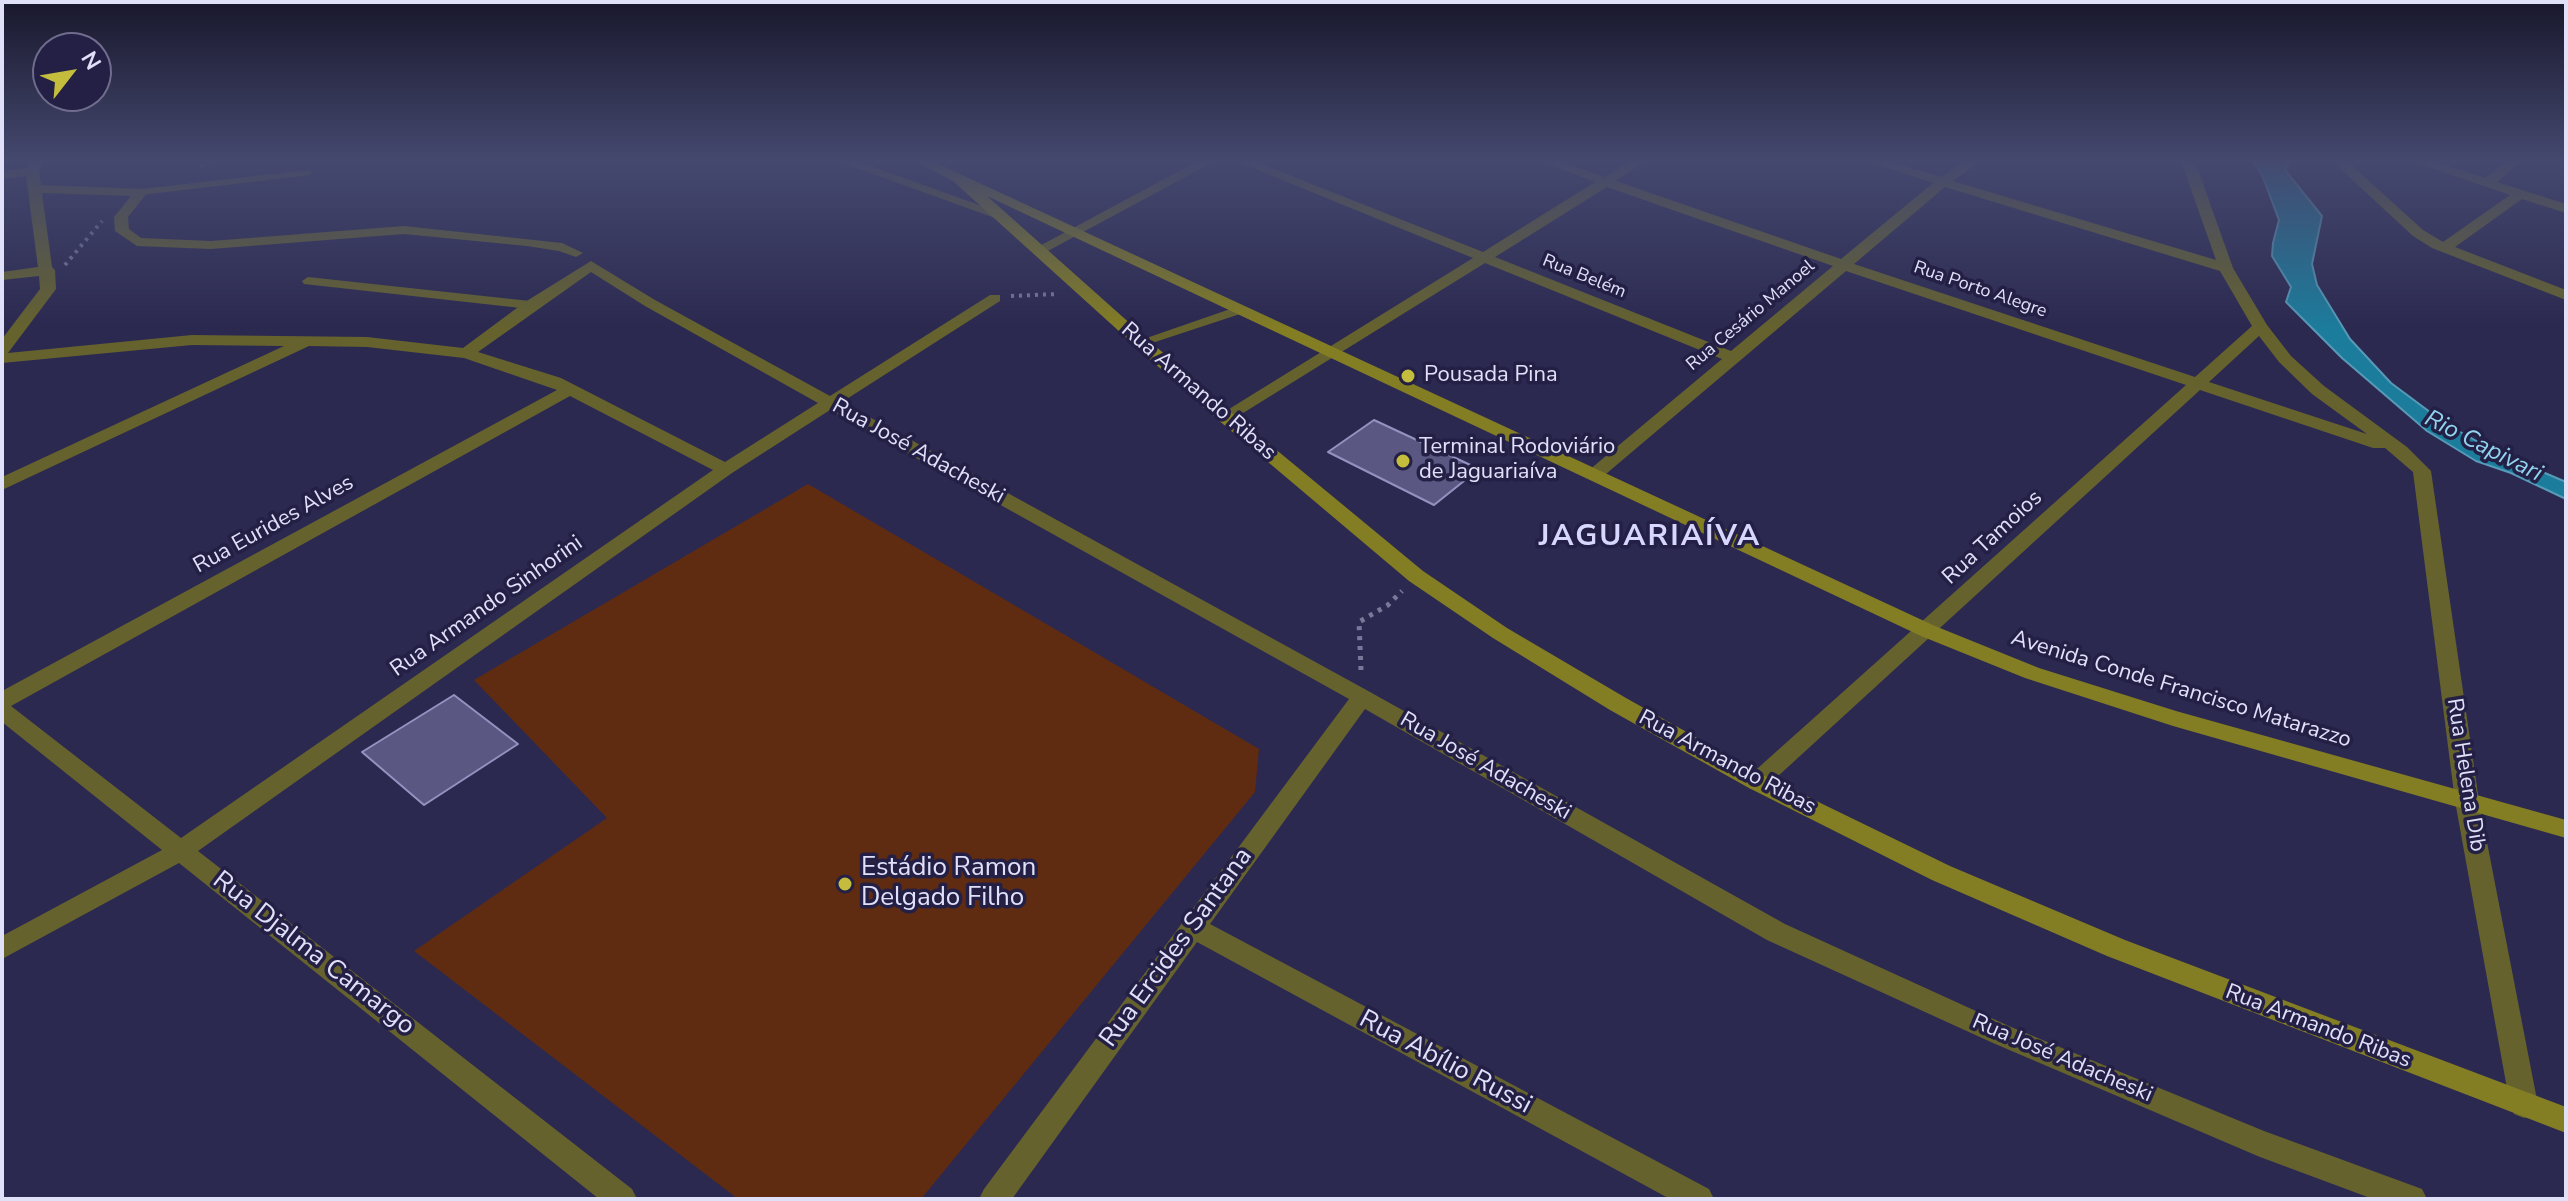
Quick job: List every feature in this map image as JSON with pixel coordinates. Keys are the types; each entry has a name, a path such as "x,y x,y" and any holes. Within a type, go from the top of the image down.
{"street":[{"path":"2,350 48,289 41,217"},
{"name":"Rua José Adacheski","path":"121,217 122,231 137,242 211,245 404,230 562,247 641,298 1362,697 1776,932 2002,1035 2260,1143 2412,1199"},
{"name":"Rua Armando Ribas","path":"1002,217 1227,418 1416,576 1513,641 1757,782 1941,873 2102,942 2566,1120"},
{"name":"Avenida Conde Francisco Matarazzo","path":"1041,217 1928,631 2032,673 2173,718 2566,829"},
{"path":"1039,250 1098,217"},
{"name":"Rua Belém","path":"1382,217 1733,358"},
{"path":"1227,418 1550,217"},
{"name":"Rua Porto Alegre","path":"1706,217 2401,451"},
{"name":"Rua Cesário Manoel","path":"1594,475 1900,217"},
{"path":"2058,217 2226,268"},
{"name":"Rua Helena Dib","path":"2208,217 2226,268 2260,327 2285,359 2318,390 2401,451 2422,471 2467,801 2524,1105"},
{"path":"2400,217 2418,233 2444,248 2566,295"},
{"path":"2444,248 2488,217"},
{"path":"466,353 530,305 583,259"},
{"path":"2,276 48,270"},
{"name":"Rua Armando Sinhorini","path":"2,948 182,850 726,469 995,298"},
{"name":"Rua Tamoios","path":"1757,782 1928,631 2195,383 2260,327"},
{"path":"2,358 192,340 367,342 466,353 569,390 726,469"},
{"path":"2,484 307,342"},
{"name":"Rua Eurides Alves","path":"2,701 569,390"},
{"name":"Rua Ercides Santana","path":"994,1199 1362,697"},
{"name":"Rua Djalma Camargo","path":"2,710 622,1199"},
{"name":"Rua Abílio Russi","path":"1192,927 1699,1199"}],"lane":[{"path":"308,281 530,305"},
{"path":"1141,342 1239,310"}],"path":[{"path":"995,298 1086,293"},
{"path":"1362,697 1359,622 1388,605 1416,576"}],"shaded area":[{"name":"Estádio Ramon Delgado Filho","path":"808,484 1259,749 1255,792 921,1199 738,1199 414,951 607,818 474,680"}],"water":[{"name":"Rio Capivari","path":"2278,217 2322,217 2312,264 2317,285 2350,339 2391,383 2446,424 2498,453 2566,482 2566,499 2511,473 2476,461 2427,431 2342,358 2286,302 2291,287 2272,256"}],"building":[{"name":"Terminal Rodoviário de Jaguariaíva","path":"1374,420 1479,469 1434,505 1328,452"},
{"path":"454,695 518,744 424,805 362,752"}],"place":[{"name":"Pousada Pina","path":"1408,376"},
{"name":"Terminal Rodoviário de Jaguariaíva","path":"1403,461"},
{"name":"Estádio Ramon Delgado Filho","path":"845,884"}],"district":[{"name":"JAGUARIAÍVA","path":"1650,538"}]}
